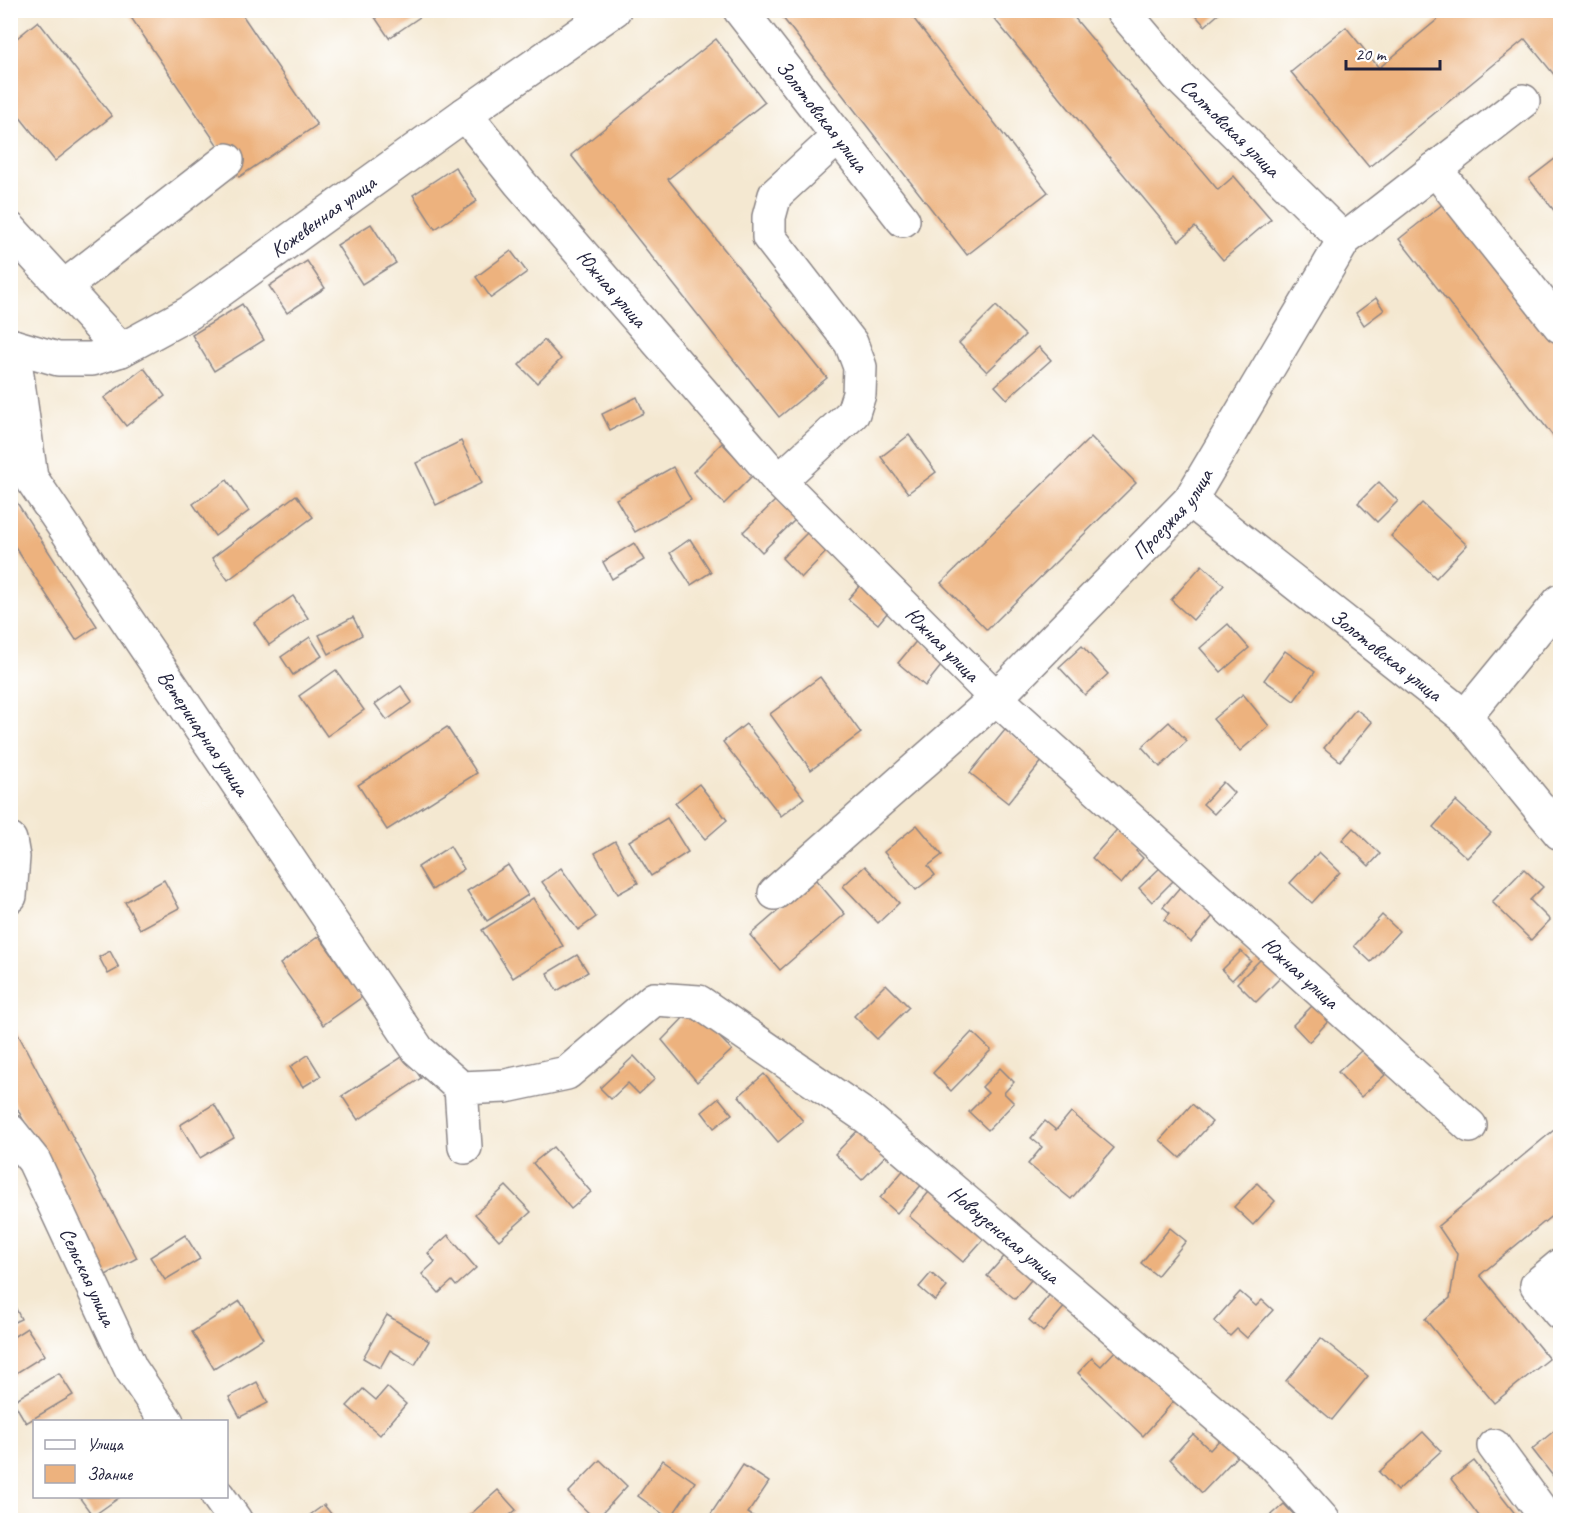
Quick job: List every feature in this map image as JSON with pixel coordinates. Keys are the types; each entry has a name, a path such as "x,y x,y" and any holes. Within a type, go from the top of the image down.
{"street":[{"name":"Кожевенная улица","path":"12,345 58,359 92,359 121,350 189,313 465,114 614,10"},
{"name":"Золотовская улица","path":"740,10 903,220"},
{"name":"Салтовская улица","path":"1122,10 1178,76 1344,240"},
{"name":"Проезжая улица","path":"775,893 996,699 1190,500 1344,240 1522,101"},
{"name":"Южная улица","path":"465,114 519,183 779,481 996,699 1470,1125"},
{"path":"779,481 853,413 859,394 860,367 851,343 769,237 769,217 775,195 838,137"},
{"path":"64,287 227,160"},
{"path":"1435,169 1560,326"},
{"path":"10,229 121,350"},
{"name":"Ветеринарная улица","path":"12,345 31,478 418,1050 461,1088"},
{"name":"Золотовская улица","path":"1190,500 1465,717 1560,833"},
{"path":"1465,717 1560,600"},
{"path":"10,840 13,857 10,896"},
{"name":"Новоузенская улица","path":"461,1088 506,1086 567,1073 654,999 699,1002 868,1118 1272,1463 1323,1521"},
{"path":"461,1088 465,1147"},
{"name":"Сельская улица","path":"10,1131 34,1161 131,1369 166,1420"},
{"path":"1560,1266 1538,1285 1560,1313"},
{"path":"1494,1446 1548,1521"},
{"path":"219,1498 235,1521"}],"building":[{"path":"126,10 239,10 317,125 239,177"},
{"path":"370,10 430,10 389,38"},
{"path":"439,10 460,10 446,20"},
{"path":"792,10 907,10 1048,192 967,255 783,18"},
{"path":"987,10 1068,10 1218,190 1234,176 1271,219 1223,260 1195,227 1179,241"},
{"path":"1191,10 1223,10 1205,26"},
{"path":"1449,10 1498,10 1502,16 1508,10 1560,10 1560,82 1525,39 1369,167 1291,72 1346,27 1379,68"},
{"path":"38,21 112,116 55,161 10,105 10,40 12,42"},
{"path":"716,39 765,102 668,179 827,378 779,417 571,155"},
{"path":"1560,155 1560,210 1556,213 1529,179"},
{"path":"455,167 477,201 435,229 413,195"},
{"path":"1448,200 1560,343 1560,445 1399,239"},
{"path":"371,224 396,263 362,284 337,245"},
{"path":"511,251 527,272 491,298 476,277"},
{"path":"307,261 325,288 287,313 269,286"},
{"path":"1376,298 1384,310 1364,325 1356,313"},
{"path":"242,304 264,340 214,371 192,335"},
{"path":"996,306 1025,335 987,372 959,343"},
{"path":"544,340 561,359 537,383 519,365"},
{"path":"1039,347 1051,360 1007,399 995,386"},
{"path":"144,368 165,396 126,426 104,398"},
{"path":"637,397 644,413 610,430 602,414"},
{"path":"909,435 936,472 908,493 881,457"},
{"path":"1091,437 1136,483 987,630 941,583"},
{"path":"461,441 482,483 436,505 416,463"},
{"path":"722,443 753,475 724,504 693,472"},
{"path":"673,467 691,500 635,532 616,499"},
{"path":"227,480 249,511 215,536 193,504"},
{"path":"1379,482 1398,501 1377,522 1358,503"},
{"path":"10,492 97,626 76,640 10,539"},
{"path":"296,495 313,517 228,580 212,558"},
{"path":"777,499 796,519 762,552 743,532"},
{"path":"1422,503 1467,545 1436,578 1391,536"},
{"path":"810,530 829,549 801,578 782,558"},
{"path":"690,539 711,572 691,585 670,553"},
{"path":"634,543 644,560 612,579 603,562"},
{"path":"1202,565 1224,585 1193,620 1171,600"},
{"path":"863,582 893,606 878,624 848,599"},
{"path":"293,596 308,618 269,645 254,623"},
{"path":"353,617 362,635 329,654 319,635"},
{"path":"1228,624 1249,648 1221,672 1200,648"},
{"path":"310,637 322,656 293,675 281,657"},
{"path":"918,639 945,661 925,686 898,663"},
{"path":"1082,646 1108,674 1085,695 1059,667"},
{"path":"1285,651 1315,672 1294,701 1264,680"},
{"path":"336,670 364,710 327,736 299,696"},
{"path":"820,677 861,733 811,770 770,714"},
{"path":"401,686 412,702 387,720 375,704"},
{"path":"1243,694 1269,726 1240,751 1213,719"},
{"path":"1356,709 1372,722 1340,761 1324,748"},
{"path":"1169,722 1187,741 1160,767 1142,747"},
{"path":"746,724 804,798 781,816 723,742"},
{"path":"447,727 477,773 387,830 358,785"},
{"path":"1005,730 1043,760 1008,803 970,773"},
{"path":"1223,782 1234,793 1214,814 1203,804"},
{"path":"699,784 727,820 705,839 675,803"},
{"path":"1456,801 1491,833 1467,858 1433,827"},
{"path":"667,818 688,852 651,876 629,841"},
{"path":"917,825 942,855 928,866 935,875 916,890 884,852"},
{"path":"1121,825 1142,844 1136,851 1143,858 1121,884 1092,858"},
{"path":"1353,828 1380,854 1369,866 1342,840"},
{"path":"615,841 638,883 618,894 595,853"},
{"path":"450,846 464,869 432,890 418,867"},
{"path":"1319,852 1340,872 1312,903 1290,883"},
{"path":"508,865 528,895 487,921 467,891"},
{"path":"1163,865 1176,878 1152,902 1139,888"},
{"path":"865,866 899,903 878,923 843,886"},
{"path":"561,868 596,917 578,930 542,882"},
{"path":"1524,869 1543,887 1530,900 1550,920 1531,940 1492,902"},
{"path":"815,879 845,914 780,970 750,935"},
{"path":"164,880 179,908 140,929 125,902"},
{"path":"1180,887 1214,915 1191,942 1164,920 1170,913 1163,907"},
{"path":"533,898 563,946 513,978 482,930"},
{"path":"1382,915 1399,931 1371,962 1354,946"},
{"path":"319,936 362,997 323,1025 280,964"},
{"path":"110,951 119,968 108,974 99,957"},
{"path":"1241,951 1251,961 1232,980 1222,970"},
{"path":"1268,952 1287,971 1256,1002 1237,983"},
{"path":"577,955 588,972 557,991 547,973"},
{"path":"886,984 909,1007 877,1039 854,1016"},
{"path":"1318,1000 1334,1015 1309,1042 1293,1025"},
{"path":"692,1009 732,1050 697,1082 662,1040"},
{"path":"10,1019 137,1258 106,1275 10,1095"},
{"path":"972,1032 991,1050 951,1091 933,1073"},
{"path":"1362,1050 1385,1075 1361,1097 1338,1072"},
{"path":"308,1055 321,1076 303,1087 290,1067"},
{"path":"405,1055 421,1078 358,1120 342,1096"},
{"path":"634,1056 655,1079 639,1094 628,1083 611,1099 600,1088"},
{"path":"1000,1068 1014,1082 1004,1093 1014,1103 988,1130 969,1112 988,1093 982,1087"},
{"path":"764,1074 803,1121 778,1142 739,1096"},
{"path":"719,1098 732,1114 714,1128 702,1112"},
{"path":"214,1104 234,1138 200,1158 180,1125"},
{"path":"1192,1104 1212,1122 1180,1158 1160,1140"},
{"path":"1071,1112 1114,1148 1071,1199 1028,1164 1042,1147 1031,1138 1045,1121 1056,1130"},
{"path":"864,1124 891,1150 862,1180 835,1154"},
{"path":"1560,1125 1560,1209 1480,1275 1549,1359 1494,1403 1425,1319 1450,1298 1457,1254 1438,1226"},
{"path":"553,1147 591,1192 571,1209 533,1163"},
{"path":"906,1167 924,1182 897,1213 880,1198"},
{"path":"1257,1183 1275,1201 1253,1225 1234,1207"},
{"path":"506,1186 531,1212 499,1240 475,1214"},
{"path":"933,1187 988,1234 963,1262 909,1216"},
{"path":"1170,1228 1186,1241 1157,1276 1141,1263"},
{"path":"185,1235 200,1259 165,1280 150,1257"},
{"path":"448,1235 476,1268 456,1286 452,1281 439,1293 422,1274 435,1262 428,1253"},
{"path":"1009,1251 1036,1274 1015,1299 987,1276"},
{"path":"931,1273 947,1287 935,1301 919,1287"},
{"path":"1240,1292 1256,1306 1262,1300 1273,1310 1247,1338 1237,1329 1230,1336 1214,1321"},
{"path":"1051,1293 1066,1305 1043,1332 1029,1320"},
{"path":"10,1297 21,1319 10,1324"},
{"path":"240,1301 263,1338 214,1369 192,1332"},
{"path":"387,1315 429,1341 415,1365 390,1350 380,1368 363,1358"},
{"path":"27,1328 45,1355 10,1377 10,1339"},
{"path":"1321,1338 1368,1376 1332,1420 1286,1381"},
{"path":"1118,1348 1175,1400 1143,1436 1078,1373 1092,1358 1101,1366"},
{"path":"59,1373 73,1395 26,1423 13,1401"},
{"path":"257,1382 268,1403 240,1417 229,1397"},
{"path":"387,1387 406,1404 380,1435 347,1406 363,1389 376,1400"},
{"path":"1560,1426 1560,1485 1532,1449"},
{"path":"1423,1432 1441,1451 1397,1491 1379,1472"},
{"path":"1193,1434 1210,1450 1223,1436 1240,1453 1202,1493 1170,1459"},
{"path":"600,1460 627,1486 596,1520 568,1493"},
{"path":"663,1460 695,1482 670,1519 638,1496"},
{"path":"1474,1461 1520,1520 1482,1520 1451,1479"},
{"path":"743,1465 769,1482 748,1513 759,1520 707,1520"},
{"path":"498,1490 516,1510 504,1520 464,1520"},
{"path":"80,1498 119,1498 93,1516"},
{"path":"1284,1504 1299,1520 1266,1520"},
{"path":"324,1505 336,1520 303,1520"}]}
